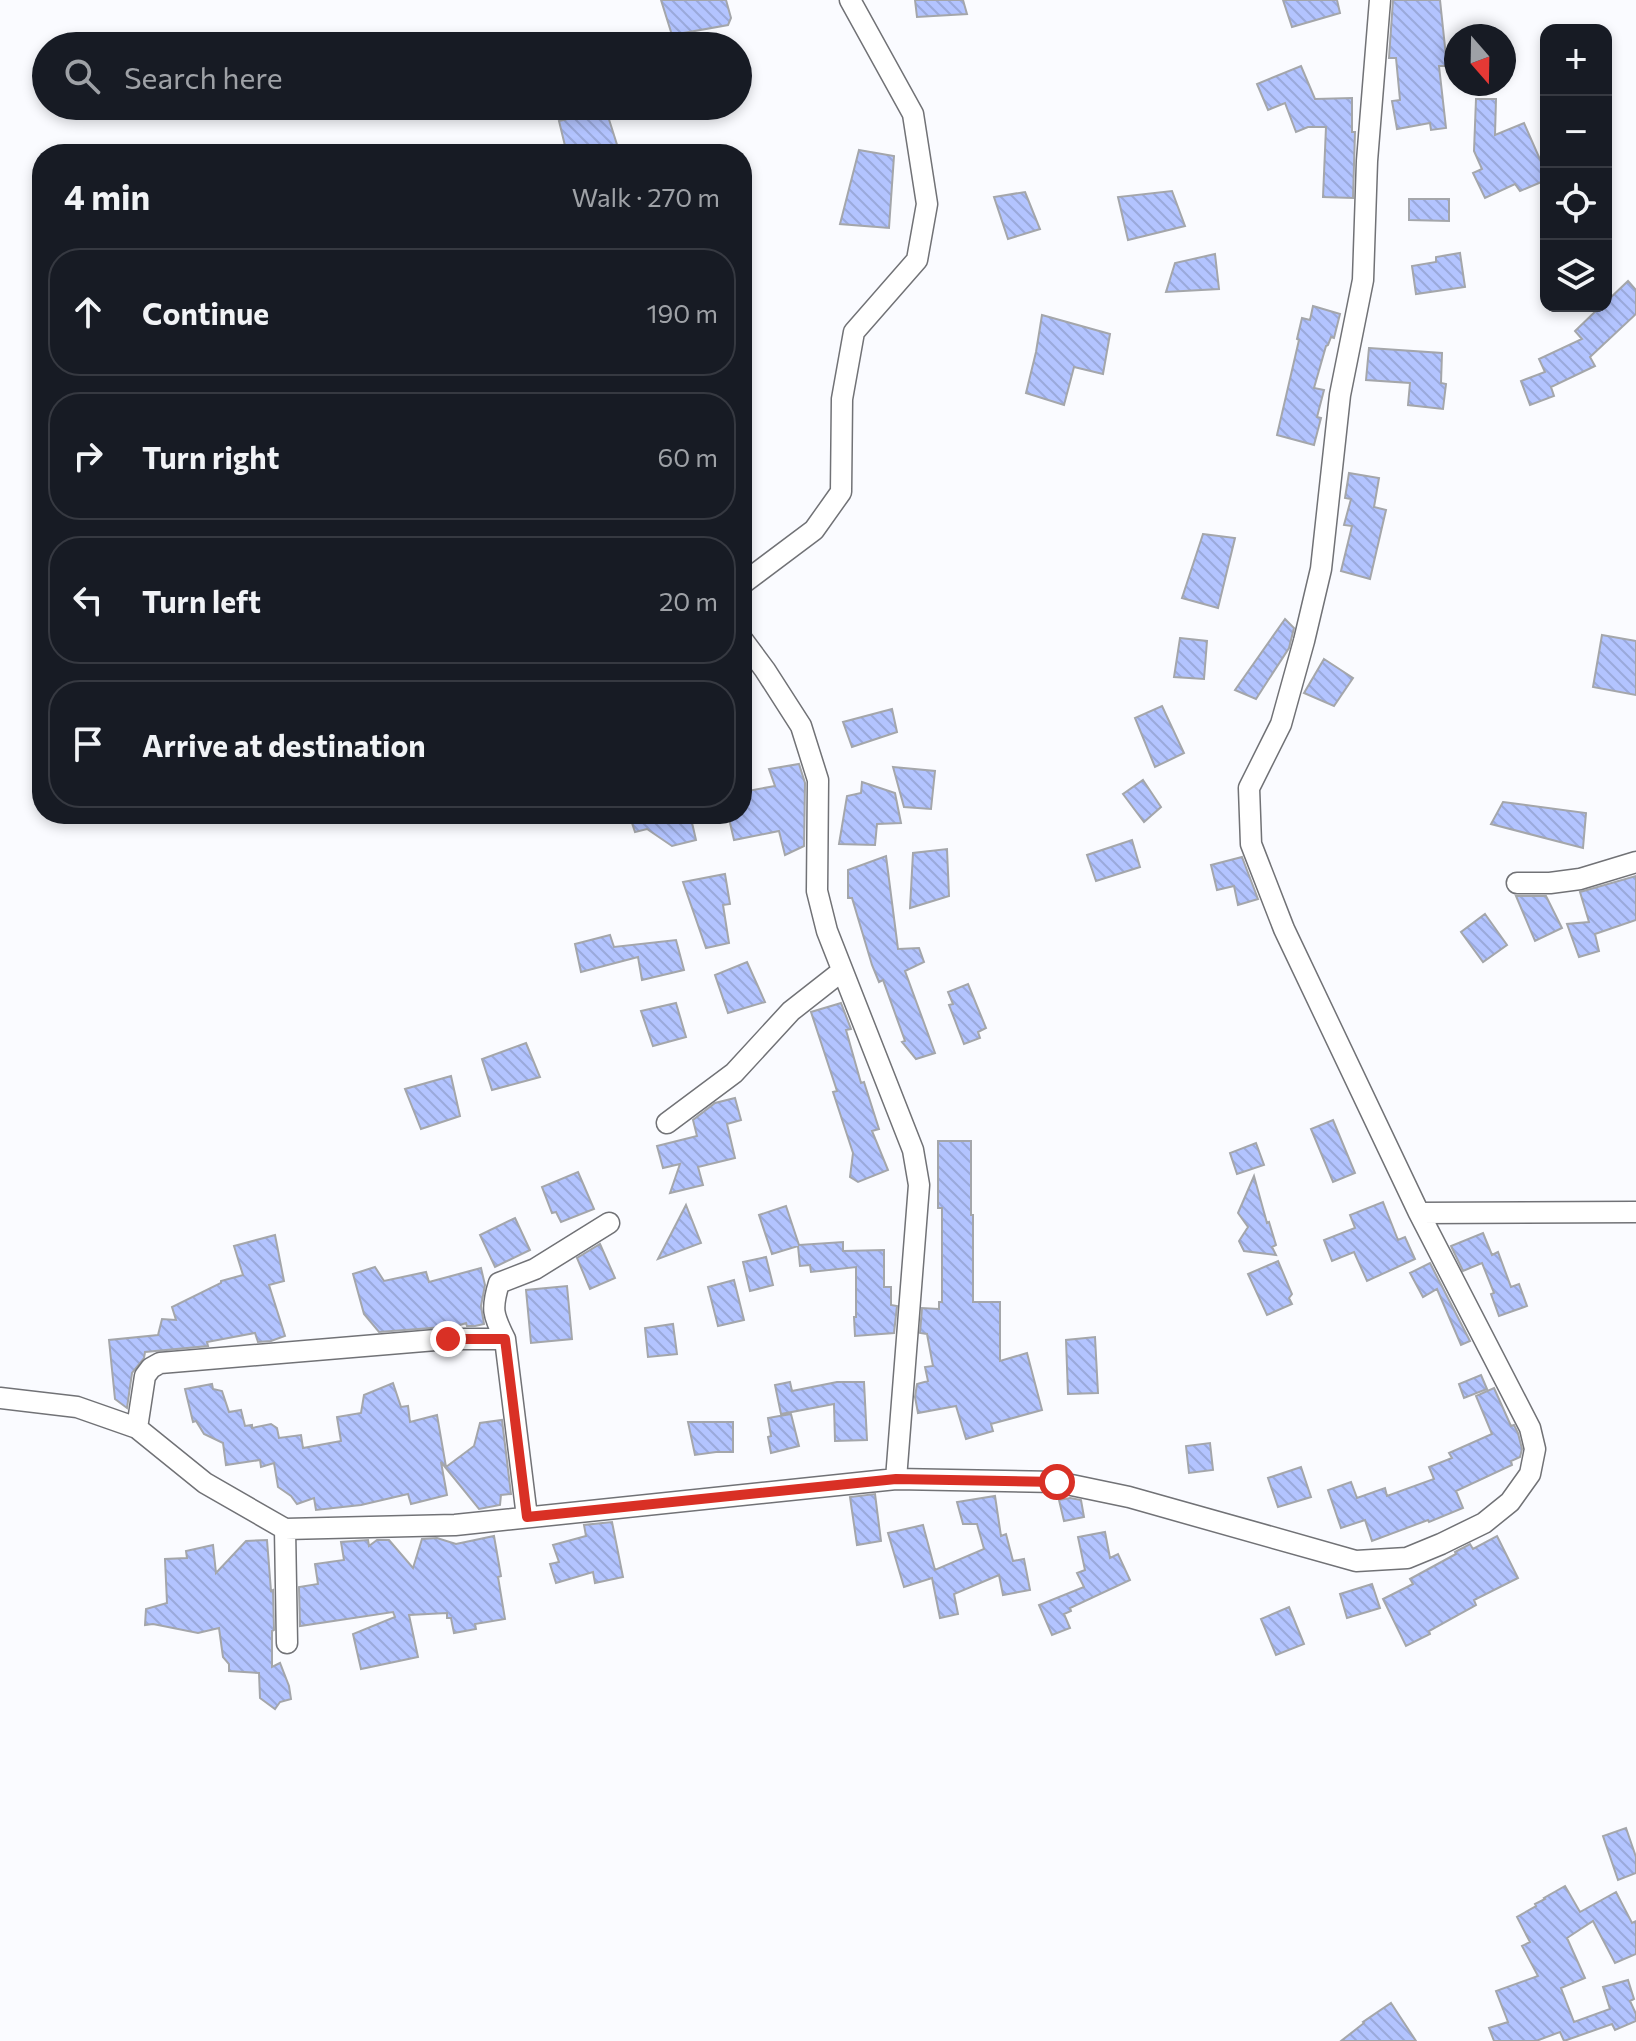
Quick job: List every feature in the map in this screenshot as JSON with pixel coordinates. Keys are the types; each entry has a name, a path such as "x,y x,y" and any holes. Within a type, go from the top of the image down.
{"street":[{"path":"752,576 814,530 841,492 842,399 854,332 917,260 927,204 913,114 850,0"},
{"path":"0,1398 77,1407 137,1428 205,1483 285,1529 455,1525 896,1479 1057,1482 1129,1497 1356,1561 1407,1558 1484,1523 1510,1502 1530,1474 1535,1449 1530,1428 1419,1213 1284,929 1251,844 1249,788 1281,724 1321,569 1340,395 1363,280 1367,161 1380,0"},
{"path":"752,652 801,726 814,766 818,780 817,891 827,931 913,1150 919,1185 896,1479"},
{"path":"1517,883 1580,879 1636,862"},
{"path":"667,1123 734,1073 791,1011 842,971"},
{"path":"1419,1213 1636,1212"},
{"path":"527,1517 505,1339 497,1324 493,1303 499,1283 535,1269 609,1223"},
{"path":"137,1428 145,1376 160,1363 448,1339 505,1339"},
{"path":"285,1529 287,1643"}],"building":[{"path":"661,0 726,0 731,18 728,25 671,32"},
{"path":"915,0 963,0 967,14 917,17"},
{"path":"1283,0 1337,0 1340,13 1292,27"},
{"path":"1393,0 1440,0 1444,66 1439,66 1446,128 1431,130 1430,123 1397,129 1392,101 1400,100 1396,58 1389,58"},
{"path":"1301,66 1315,99 1352,98 1352,132 1355,132 1353,198 1323,197 1326,127 1308,127 1296,132 1285,103 1268,110 1257,84"},
{"path":"1476,99 1496,99 1495,135 1524,123 1540,159 1540,183 1520,191 1515,184 1485,198 1473,173 1482,169 1474,151"},
{"path":"609,120 617,144 565,144 559,121"},
{"path":"859,150 894,156 889,228 840,224"},
{"path":"1172,191 1185,226 1128,240 1118,197"},
{"path":"1025,192 1040,229 1008,239 994,197"},
{"path":"1409,199 1449,199 1449,221 1409,220"},
{"path":"1460,253 1465,287 1416,294 1412,266 1436,262 1436,257"},
{"path":"1215,254 1219,289 1166,292 1175,263"},
{"path":"1628,281 1636,290 1636,314 1590,357 1595,366 1551,387 1554,396 1530,405 1521,381 1545,372 1539,359 1582,339 1575,331 1595,312 1612,312 1612,296"},
{"path":"1313,306 1340,314 1334,338 1331,337 1326,346 1314,388 1324,390 1314,445 1277,435 1302,318 1310,320"},
{"path":"1042,315 1110,334 1103,374 1074,367 1064,405 1026,393"},
{"path":"1369,348 1442,353 1441,383 1446,384 1443,409 1408,405 1410,383 1366,380"},
{"path":"1349,473 1379,478 1374,507 1386,510 1370,579 1341,571 1352,526 1344,525 1351,499 1345,498"},
{"path":"1203,534 1235,538 1218,608 1182,598"},
{"path":"1285,619 1294,628 1289,648 1256,699 1235,690"},
{"path":"1602,635 1636,641 1636,695 1593,687"},
{"path":"1180,638 1207,641 1204,679 1174,677"},
{"path":"1324,659 1353,678 1334,706 1304,693"},
{"path":"1162,706 1184,753 1155,767 1135,718"},
{"path":"892,709 897,732 852,747 843,722"},
{"path":"799,764 805,783 804,846 785,855 779,831 734,840 730,824 752,824 752,790 775,786 769,769"},
{"path":"893,767 935,771 931,809 904,807"},
{"path":"1143,780 1161,807 1144,822 1123,794"},
{"path":"862,782 895,793 901,823 877,824 875,845 839,844 847,796 861,793"},
{"path":"1503,802 1586,813 1583,848 1491,824"},
{"path":"632,824 692,824 696,840 672,846 647,829 635,832"},
{"path":"1132,840 1140,867 1096,881 1087,855"},
{"path":"947,849 949,896 910,908 913,853"},
{"path":"886,856 898,949 919,948 924,962 905,971 935,1053 916,1059 902,1042 905,1041 883,980 879,982 852,898 848,898 848,870"},
{"path":"1242,857 1258,899 1238,905 1234,886 1217,890 1211,865"},
{"path":"725,874 730,904 723,905 729,943 706,948 683,882"},
{"path":"1636,876 1636,920 1595,934 1599,951 1579,957 1567,924 1589,922 1580,892"},
{"path":"1516,896 1546,896 1562,928 1535,941"},
{"path":"1485,914 1507,945 1483,962 1461,932"},
{"path":"610,935 614,947 676,940 684,970 642,980 638,957 581,972 575,944"},
{"path":"747,962 765,1002 728,1013 715,975"},
{"path":"968,984 986,1028 978,1032 980,1038 964,1044 949,1005 953,1004 948,992"},
{"path":"676,1003 686,1037 653,1046 641,1011"},
{"path":"841,1003 851,1029 846,1030 861,1083 864,1082 879,1129 872,1131 888,1170 858,1182 850,1177 853,1153 811,1012"},
{"path":"526,1043 540,1077 492,1090 482,1059"},
{"path":"451,1076 460,1116 421,1129 405,1089"},
{"path":"735,1098 741,1120 727,1124 735,1158 698,1167 703,1185 670,1193 680,1164 663,1168 657,1146 697,1136 693,1120 715,1103"},
{"path":"1333,1120 1355,1173 1333,1182 1311,1129"},
{"path":"938,1141 971,1141 973,1302 1000,1302 1000,1361 1027,1353 1042,1410 991,1424 993,1431 966,1439 956,1406 918,1413 915,1397 917,1384 928,1381 925,1367 933,1366 927,1334 920,1333 922,1308 939,1309 939,1302 942,1302"},
{"path":"1256,1143 1264,1165 1237,1174 1230,1153"},
{"path":"578,1172 594,1209 561,1222 556,1212 552,1213 542,1187"},
{"path":"1254,1176 1276,1245 1272,1247 1276,1255 1244,1251 1239,1241 1248,1227 1238,1213"},
{"path":"1383,1202 1398,1240 1405,1237 1415,1259 1367,1281 1354,1252 1332,1261 1324,1240 1355,1228 1350,1215"},
{"path":"686,1205 701,1243 658,1259"},
{"path":"786,1206 799,1245 843,1242 843,1251 884,1250 884,1287 891,1287 891,1305 897,1306 894,1333 855,1336 856,1267 811,1272 810,1265 800,1266 798,1246 772,1254 759,1215"},
{"path":"515,1218 530,1250 495,1267 480,1235"},
{"path":"1483,1233 1492,1255 1498,1252 1511,1287 1519,1284 1527,1306 1499,1316 1482,1263 1463,1271 1451,1246"},
{"path":"275,1235 284,1281 269,1285 285,1336 258,1342 255,1333 207,1342 208,1346 145,1352 132,1373 127,1408 115,1399 109,1340 158,1335 162,1319 176,1320 172,1307 221,1281 243,1275 234,1246"},
{"path":"600,1244 615,1278 590,1289 577,1258"},
{"path":"766,1257 773,1285 750,1291 743,1262"},
{"path":"1278,1261 1292,1294 1289,1298 1292,1304 1267,1315 1248,1274"},
{"path":"1430,1263 1470,1341 1461,1345 1437,1289 1423,1297 1410,1273"},
{"path":"375,1267 384,1281 426,1272 429,1282 481,1268 485,1285 481,1306 484,1324 379,1332 364,1314 353,1274"},
{"path":"734,1280 744,1320 718,1326 708,1287"},
{"path":"567,1286 572,1339 531,1343 526,1290"},
{"path":"673,1324 677,1354 648,1357 645,1328"},
{"path":"1095,1337 1098,1393 1068,1394 1066,1340"},
{"path":"1481,1375 1487,1389 1464,1398 1459,1384"},
{"path":"790,1382 792,1391 837,1382 864,1382 867,1440 835,1441 834,1404 781,1414 775,1385"},
{"path":"393,1383 401,1407 408,1406 410,1422 437,1415 446,1467 474,1446 480,1423 502,1420 511,1494 501,1495 500,1505 479,1509 441,1462 447,1495 411,1504 408,1494 361,1505 316,1510 314,1498 297,1504 278,1487 274,1463 261,1467 260,1460 226,1465 223,1443 204,1434 196,1421 193,1422 185,1389 212,1384 213,1389 222,1391 229,1412 241,1410 245,1426 252,1425 252,1428 271,1424 277,1428 279,1438 301,1435 303,1448 341,1441 337,1417 361,1413 364,1395"},
{"path":"1494,1388 1511,1426 1514,1425 1518,1433 1522,1449 1520,1457 1511,1461 1512,1465 1456,1491 1463,1508 1429,1522 1372,1541 1365,1520 1341,1528 1328,1490 1351,1482 1357,1498 1385,1488 1387,1496 1434,1479 1429,1467 1452,1458 1449,1453 1492,1434 1476,1396"},
{"path":"791,1414 799,1446 771,1453 768,1418"},
{"path":"688,1422 733,1422 733,1452 695,1455"},
{"path":"1210,1443 1213,1470 1189,1473 1186,1446"},
{"path":"1301,1467 1311,1497 1278,1507 1268,1478"},
{"path":"875,1494 881,1541 857,1545 850,1497"},
{"path":"995,1496 1001,1536 1006,1534 1013,1561 1024,1559 1030,1590 1003,1595 999,1575 954,1594 958,1614 940,1618 932,1578 904,1587 888,1533 923,1525 935,1570 984,1549 977,1524 963,1524 957,1502"},
{"path":"1059,1500 1081,1500 1084,1517 1064,1521"},
{"path":"612,1522 623,1577 595,1583 593,1572 556,1583 550,1564 559,1562 553,1545 586,1536 584,1525"},
{"path":"1105,1532 1110,1558 1118,1554 1130,1580 1070,1608 1071,1611 1064,1614 1070,1628 1052,1635 1039,1605 1084,1587 1077,1573 1085,1570 1078,1537"},
{"path":"494,1536 505,1619 475,1624 476,1629 454,1633 447,1613 409,1615 418,1657 361,1669 353,1634 395,1617 393,1612 300,1626 299,1587 318,1584 315,1564 344,1560 341,1542 368,1540 369,1546 377,1540 389,1540 413,1568 422,1539 437,1538 456,1544"},
{"path":"1497,1536 1518,1578 1474,1600 1476,1605 1406,1646 1383,1599 1413,1584 1410,1579 1455,1552 1470,1544 1473,1549"},
{"path":"267,1540 273,1590 272,1667 280,1663 291,1699 280,1702 275,1709 260,1698 259,1673 229,1671 229,1664 223,1657 219,1628 198,1633 145,1625 146,1609 167,1603 165,1559 187,1558 186,1551 213,1545 216,1573 246,1541"},
{"path":"1372,1584 1380,1608 1347,1618 1340,1594"},
{"path":"1289,1607 1304,1644 1276,1655 1261,1619"},
{"path":"1626,1828 1636,1857 1636,1873 1618,1880 1603,1836"},
{"path":"1565,1886 1580,1912 1616,1892 1632,1923 1636,1921 1636,1954 1615,1963 1593,1921 1567,1938 1585,1978 1561,1988 1574,2022 1610,2009 1603,1987 1628,1980 1636,2021 1615,2030 1612,2024 1564,2041 1560,2032 1536,2041 1494,2041 1489,2028 1508,2022 1496,1991 1538,1976 1522,1946 1530,1942 1517,1917"},
{"path":"1391,2003 1416,2041 1341,2041 1363,2022"}],"route":[{"path":"448,1339 505,1339 527,1517 896,1479 1057,1482"}]}
